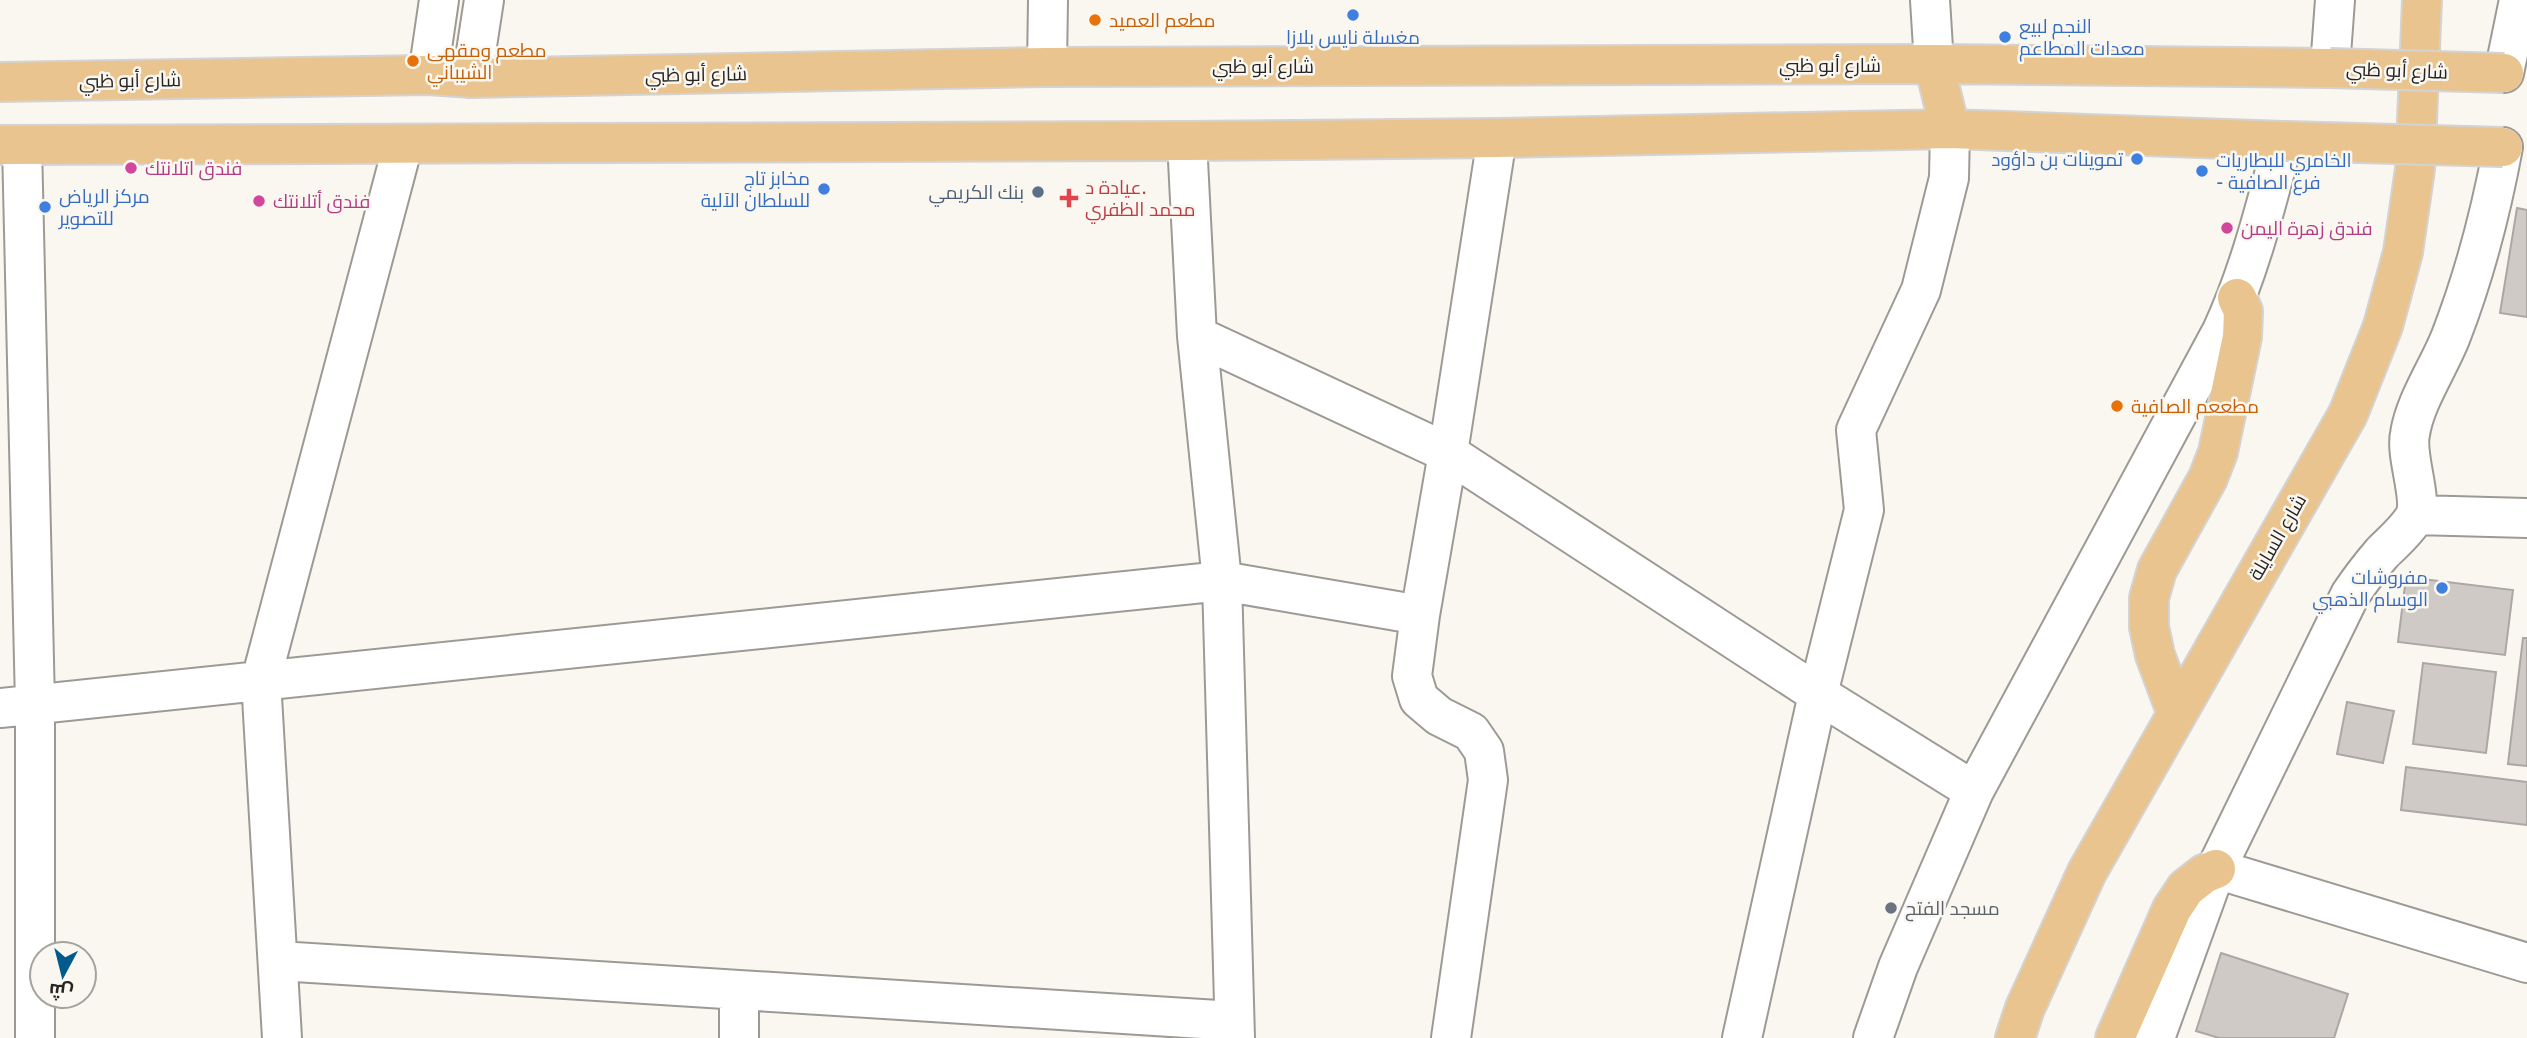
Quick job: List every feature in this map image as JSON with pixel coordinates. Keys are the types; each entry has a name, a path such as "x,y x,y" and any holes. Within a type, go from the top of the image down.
{"main road":[{"name":"شارع السايلة","path":"2014,1038 2087,872 2348,414 2384,326 2403,252 2415,169 2421,0"},
{"name":"شارع أبو ظبي","path":"0,82 428,75 472,78 1046,67 1934,64 2330,68 2515,73"},
{"path":"1934,64 1950,129"},
{"path":"11,145 1187,141 1950,129 2515,147"},
{"path":"2177,714 2151,636 2149,598 2157,570 2208,478 2218,452 2242,337 2243,311 2237,298"},
{"path":"2115,1038 2172,909 2186,888 2204,874 2216,869"}],"street":[{"path":"428,75 439,0"},
{"path":"472,78 484,0"},
{"path":"1046,67 1048,0"},
{"path":"1930,0 1934,64"},
{"path":"2330,68 2335,0"},
{"path":"2515,73 2519,0"},
{"path":"1742,1038 1818,694 1864,510 1856,430 1921,289 1950,178 1950,129"},
{"path":"1451,1038 1488,780 1484,751 1471,732 1439,716 1419,699 1412,676 1497,138"},
{"path":"279,961 739,990 1010,1022 1234,1029 1222,581 1197,336 1187,141"},
{"path":"1873,1038 1898,967 1974,791 2222,331 2249,266 2283,141"},
{"path":"11,145 17,706 35,1038"},
{"path":"282,1038 261,680 402,145"},
{"path":"2155,1038 2216,869 2350,595 2365,572 2416,515 2409,435 2415,414 2441,362 2468,293 2515,147"},
{"path":"1197,336 1448,453 1818,694 1974,791"},
{"path":"2416,515 2527,519"},
{"path":"17,706 1222,581 1420,615"},
{"path":"2216,869 2527,963"},
{"path":"739,990 739,1038"}],"building":[{"path":"2517,208 2527,210 2527,317 2500,313"},
{"path":"2406,577 2513,590 2505,655 2398,642"},
{"path":"2523,638 2527,638 2527,766 2508,764"},
{"path":"2423,663 2496,672 2486,753 2413,744"},
{"path":"2347,702 2394,711 2383,763 2337,754"},
{"path":"2406,767 2527,782 2527,825 2401,810"},
{"path":"2221,953 2348,994 2334,1038 2219,1038 2196,1031"}],"place":[{"name":"مغسلة نايس بلازا","path":"1353,15"},
{"name":"مطعم العميد","path":"1095,20"},
{"name":"النجم لبيع معدات المطاعم","path":"2005,37"},
{"name":"مطعم ومقهى الشيباني","path":"413,61"},
{"name":"تموينات بن داؤود","path":"2137,159"},
{"name":"فندق اتلانتك","path":"131,168"},
{"name":"الخامري للبطاريات - فرع الصافية","path":"2202,171"},
{"name":"مخابز تاج للسلطان الآلية","path":"824,189"},
{"name":"بنك الكريمي","path":"1038,192"},
{"name":"عيادة د. محمد الظفري","path":"1069,198"},
{"name":"فندق أتلانتك","path":"259,201"},
{"name":"مركز الرياض للتصوير","path":"45,207"},
{"name":"فندق زهرة اليمن","path":"2227,228"},
{"name":"مطععم الصافية","path":"2117,406"},
{"name":"مفروشات الوسام الذهبي","path":"2442,588"},
{"name":"مسجد الفتح","path":"1891,908"}]}
